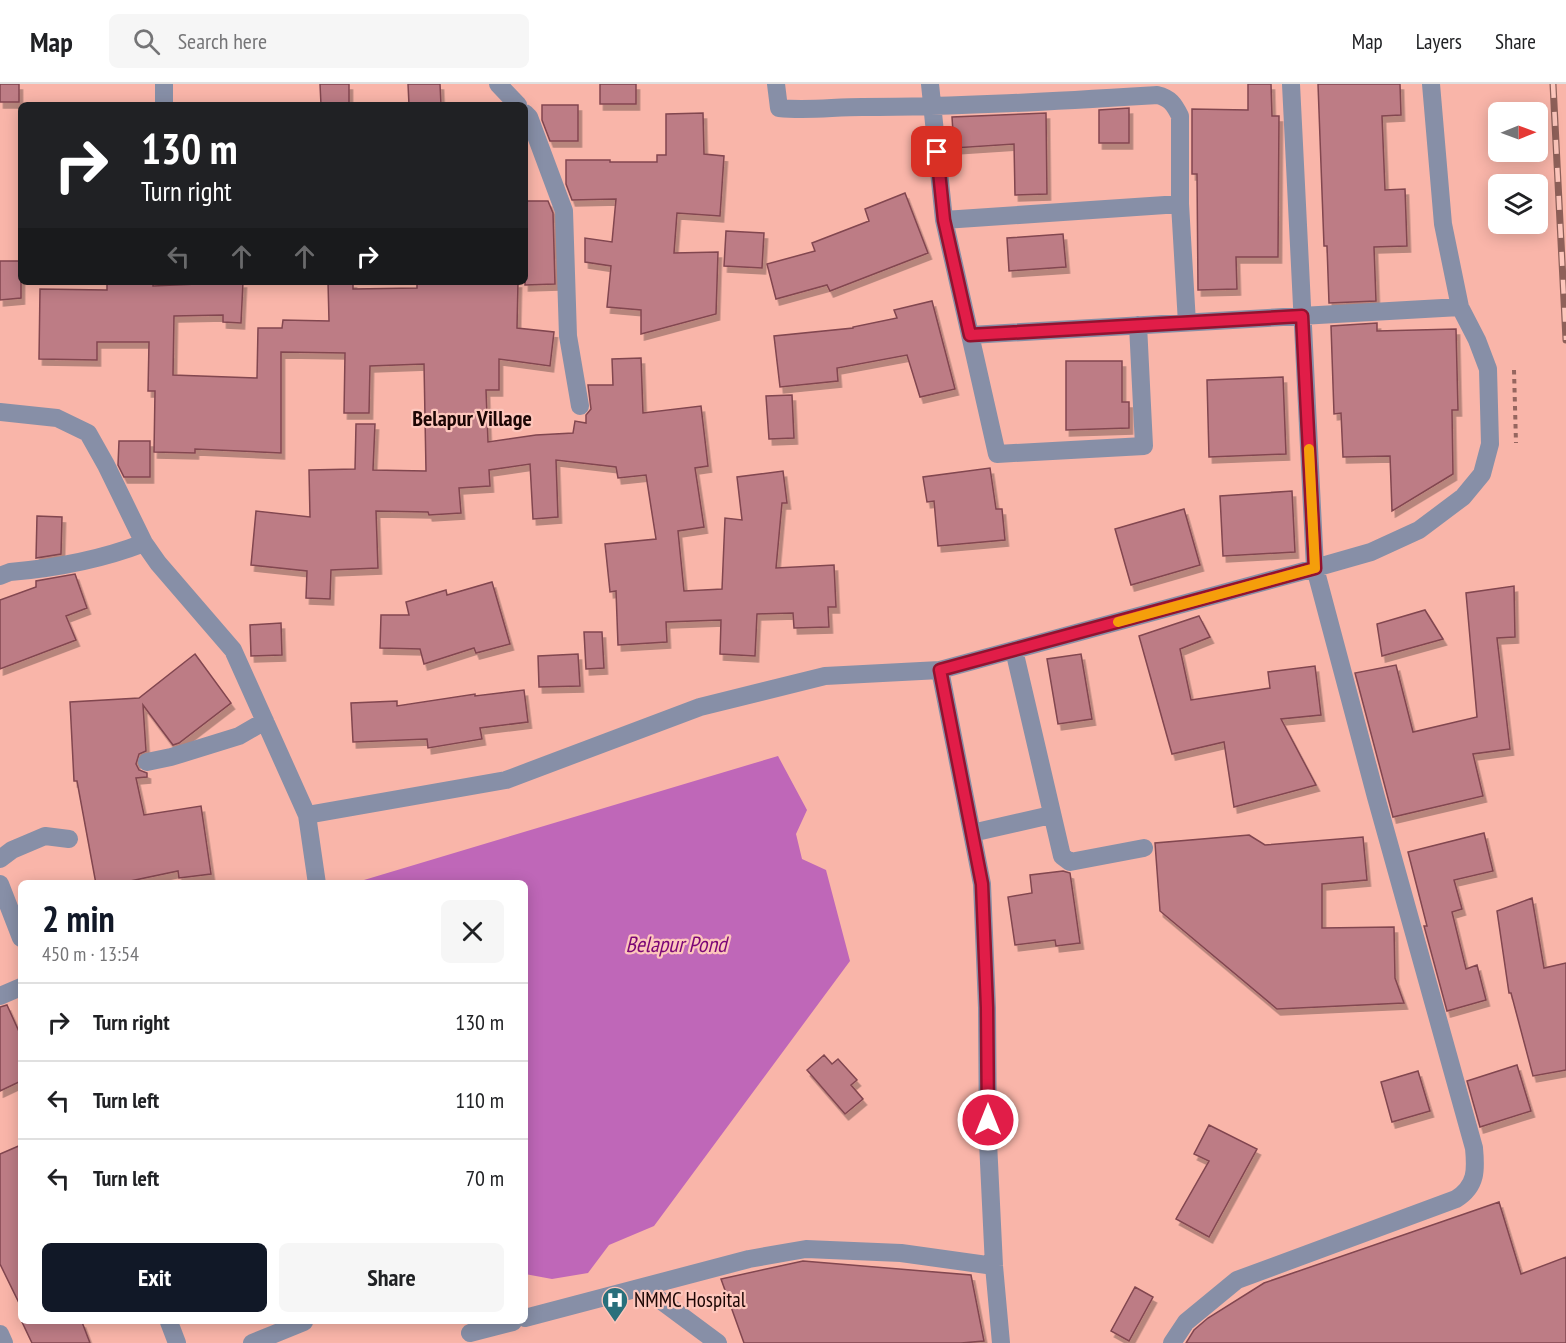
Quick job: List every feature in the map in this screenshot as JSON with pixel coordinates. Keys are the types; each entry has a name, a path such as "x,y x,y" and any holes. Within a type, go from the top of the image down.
{"street":[{"path":"164,84 164,102"},
{"path":"498,84 515,102"},
{"path":"776,84 779,108 797,110 838,106 933,107 1157,95 1166,98 1174,104 1180,116 1180,204 1187,322"},
{"path":"930,84 944,220 997,454 1144,446 1138,325"},
{"path":"1173,1343 1186,1322 1237,1280 1456,1199 1465,1193 1471,1184 1476,1168 1474,1148 1315,568 1291,84"},
{"path":"307,815 506,780 700,707 825,676 940,670 1371,552 1419,530 1463,497 1482,474 1490,444 1488,369 1477,340 1460,307 1443,224 1431,84"},
{"path":"528,116 564,211 568,336 580,406"},
{"path":"944,220 1180,204"},
{"path":"970,335 1460,307"},
{"path":"0,412 57,418 88,433 144,543 158,563 233,650 307,815 316,880"},
{"path":"0,576 10,572 78,564 144,543"},
{"path":"1014,650 1062,856 1070,862 1144,848"},
{"path":"940,670 982,884 987,1008 988,1142 994,1266 1001,1343"},
{"path":"147,762 171,758 239,736 265,721"},
{"path":"972,833 1051,815"},
{"path":"0,859 12,850 45,836 69,839"},
{"path":"0,884 18,930"},
{"path":"0,996 18,988"},
{"path":"528,1317 749,1259 806,1249 901,1253 994,1266"},
{"path":"644,1288 718,1343"},
{"path":"170,1324 177,1343"},
{"path":"252,1343 299,1324"},
{"path":"470,1332 504,1324"},
{"path":"0,1334 4,1343"}],"path":[{"path":"1514,370 1516,443"}],"water":[{"name":"Belapur Pond","path":"778,756 807,810 796,834 802,859 826,870 850,961 654,1226 609,1245 588,1273 552,1279 528,1275 528,880 364,880"}],"building":[{"path":"0,84 19,84 19,102 0,102"},
{"path":"320,84 349,84 349,102 321,102"},
{"path":"408,84 440,84 441,102 409,102"},
{"path":"600,84 636,84 636,104 600,104"},
{"path":"1248,84 1271,84 1272,116 1279,116 1278,257 1236,257 1237,289 1198,290 1197,174 1192,174 1192,109 1248,110"},
{"path":"1318,84 1400,84 1401,115 1382,116 1385,190 1405,189 1407,246 1374,247 1376,301 1329,303 1327,246 1324,246"},
{"path":"542,105 578,105 578,141 550,141 542,120"},
{"path":"1129,108 1129,143 1099,143 1099,110"},
{"path":"703,113 704,154 724,156 720,216 677,213 674,253 718,252 716,314 641,334 641,310 607,307 611,266 585,262 585,238 612,242 616,199 572,200 566,184 566,160 657,162 657,155 666,155 666,114"},
{"path":"1046,113 1047,194 1015,195 1014,144 954,148 952,117"},
{"path":"905,193 928,253 830,291 827,285 776,299 767,264 815,251 812,243 869,221 865,209"},
{"path":"528,201 548,201 553,213 555,284 528,285"},
{"path":"726,231 764,233 762,268 724,266"},
{"path":"1063,234 1066,267 1009,271 1007,238"},
{"path":"0,261 18,261 18,285 21,285 21,298 0,300"},
{"path":"107,285 243,285 241,323 223,322 223,315 174,316 173,375 257,378 258,328 282,328 283,320 329,321 328,285 353,285 353,289 417,288 417,285 518,285 517,328 554,332 550,366 499,359 499,390 486,390 488,442 536,435 573,433 575,421 586,423 586,415 591,409 588,385 613,385 612,359 641,358 643,413 701,406 708,466 695,468 704,527 678,531 684,591 722,589 725,518 742,520 737,477 783,471 787,503 782,503 776,568 834,565 836,607 828,607 829,627 794,628 793,613 757,614 755,656 720,654 721,620 666,622 667,642 618,645 616,591 610,592 605,544 656,539 646,475 618,478 616,467 556,460 558,517 533,519 530,464 489,470 490,486 459,488 461,513 429,515 428,512 376,511 378,568 331,570 330,599 306,598 307,571 251,565 256,511 310,517 309,470 355,469 356,424 375,424 373,470 426,471 424,364 370,366 369,413 344,413 345,353 281,352 281,453 195,449 195,453 154,452 155,391 148,391 149,342 97,342 97,360 39,359 40,289 107,290"},
{"path":"932,301 955,389 920,397 907,355 837,368 838,381 780,387 774,336 853,328 897,318 894,310"},
{"path":"1377,323 1377,331 1456,329 1458,410 1452,410 1453,474 1392,511 1390,456 1343,457 1341,413 1334,414 1331,326"},
{"path":"1066,361 1122,361 1122,402 1129,402 1129,428 1066,430"},
{"path":"1283,377 1286,454 1209,457 1207,380"},
{"path":"792,395 794,438 769,439 766,396"},
{"path":"119,441 150,441 150,477 124,477 118,465"},
{"path":"990,468 996,509 1002,509 1005,540 938,546 934,501 927,502 923,477"},
{"path":"1292,491 1295,552 1223,556 1220,496"},
{"path":"1184,509 1200,565 1131,585 1115,529"},
{"path":"37,516 62,517 61,554 36,558"},
{"path":"75,574 87,608 66,616 76,640 0,669 0,600 36,587 36,581"},
{"path":"492,582 510,644 476,653 474,648 424,664 420,649 380,648 381,615 409,615 406,602 446,590 447,595"},
{"path":"1514,586 1515,637 1497,638 1510,749 1473,754 1483,796 1393,817 1355,673 1396,665 1413,732 1477,717 1466,593"},
{"path":"1425,610 1443,639 1382,656 1377,624"},
{"path":"1199,616 1210,637 1180,649 1191,700 1270,688 1268,672 1315,666 1321,715 1281,719 1316,785 1234,807 1224,742 1172,754 1139,636"},
{"path":"281,623 282,655 251,656 250,625"},
{"path":"584,632 602,632 604,668 586,669"},
{"path":"195,654 231,703 179,743 173,745 143,705 146,751 139,754 136,764 139,770 147,773 147,777 136,778 144,815 201,806 211,874 179,878 178,871 135,880 95,880 77,781 74,781 70,702 139,698"},
{"path":"578,654 580,686 539,687 538,656"},
{"path":"1081,654 1092,719 1058,724 1047,659"},
{"path":"524,690 528,722 480,728 482,739 428,748 427,739 353,742 351,703 397,701 397,706 475,694 475,696"},
{"path":"1484,833 1493,871 1454,880 1462,909 1452,912 1466,969 1477,965 1486,1000 1447,1011 1424,926 1427,926 1408,852"},
{"path":"1249,835 1265,845 1363,837 1367,880 1322,884 1322,928 1394,927 1395,978 1404,1003 1277,1009 1160,911 1155,843"},
{"path":"1063,871 1070,873 1080,943 1056,946 1055,940 1015,945 1008,897 1032,893 1030,875"},
{"path":"1532,898 1544,968 1566,963 1566,1070 1533,1076 1511,993 1509,993 1497,911"},
{"path":"7,1005 18,1029 18,1082 0,1091 0,1007"},
{"path":"824,1055 832,1064 838,1059 857,1080 851,1085 863,1099 845,1114 807,1070"},
{"path":"1517,1065 1531,1111 1480,1127 1467,1081"},
{"path":"1418,1071 1430,1111 1392,1122 1381,1082"},
{"path":"1209,1125 1257,1149 1209,1237 1176,1219 1209,1161 1194,1154"},
{"path":"18,1146 18,1301 0,1264 0,1154"},
{"path":"1499,1202 1521,1274 1566,1257 1566,1343 1186,1343 1194,1330 1208,1318 1264,1283"},
{"path":"803,1261 971,1275 984,1341 961,1343 744,1343 721,1279"},
{"path":"1135,1287 1153,1297 1129,1341 1111,1331"},
{"path":"23,1324 83,1324 90,1343 32,1343"}],"railway":[{"path":"1553,84 1566,340"}],"slow traffic":[{"path":"1118,622 1315,568 1309,449"}],"place":[{"name":"NMMC Hospital","path":"615,1323"}],"district":[{"name":"Belapur Village","path":"472,418"}],"route":[{"path":"937,152 944,220 970,335 1302,316 1315,568 940,670 982,884 987,1008 988,1120"}]}
